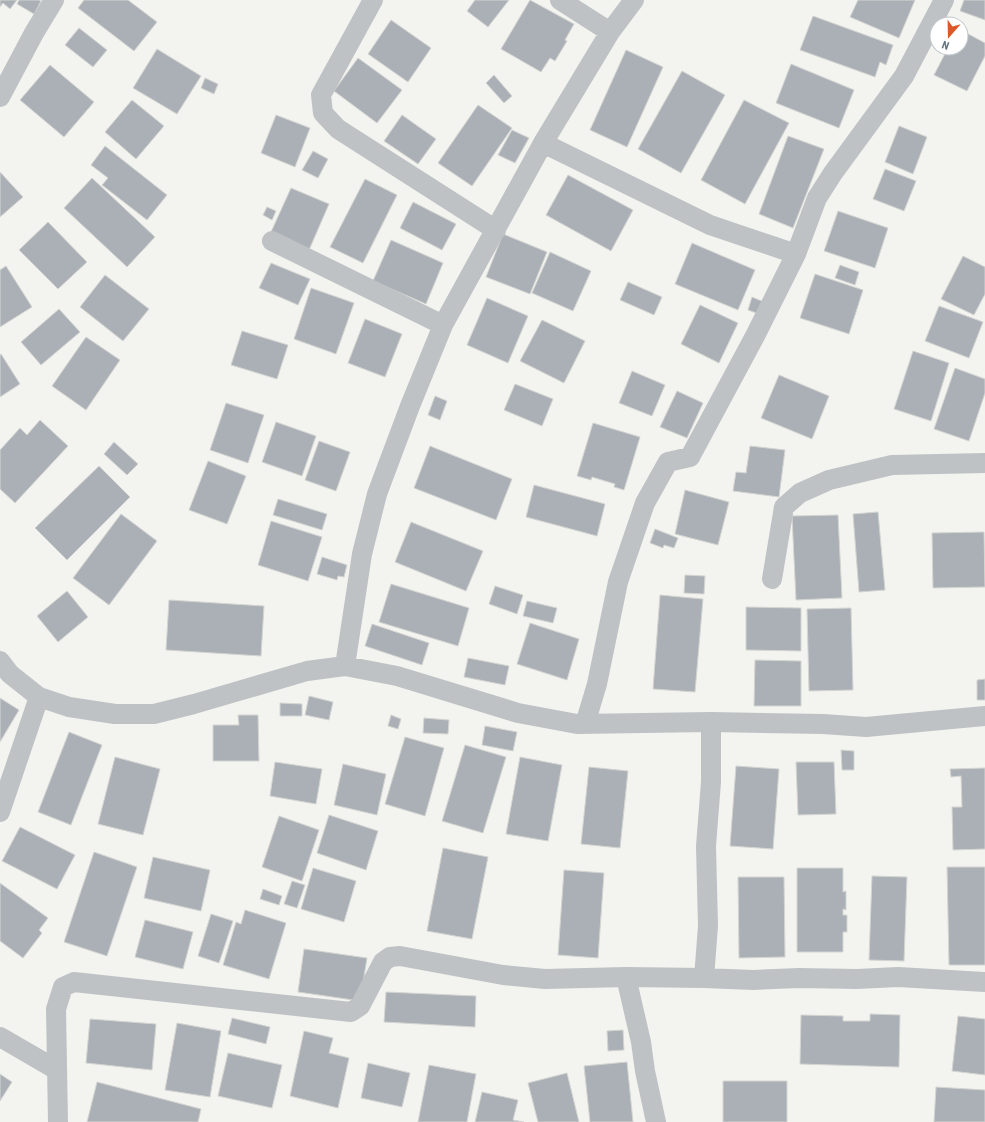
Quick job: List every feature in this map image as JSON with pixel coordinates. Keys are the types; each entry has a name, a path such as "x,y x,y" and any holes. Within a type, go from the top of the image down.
{"street":[{"path":"0,97 34,33 54,0"},
{"path":"373,0 321,95 323,113 338,130 496,230"},
{"path":"560,0 610,32"},
{"path":"346,666 362,554 377,494 410,406 443,325 543,143 610,32 634,0"},
{"path":"585,724 597,684 618,582 645,503 668,462 690,457 756,336 796,254 817,198 833,173 901,81 944,0"},
{"path":"543,143 710,226 796,254"},
{"path":"272,242 443,325"},
{"path":"772,579 784,507 800,493 830,480 892,465 985,462"},
{"path":"0,661 10,674 40,697 69,707 115,714 154,714 307,671 346,666 397,676 518,713 585,724 711,722 823,724 866,727 985,716"},
{"path":"0,812 40,697"},
{"path":"704,978 708,926 706,846 711,782 711,722"},
{"path":"58,1122 56,1009 63,987 74,982 351,1012 360,1006 383,962 390,957 400,956 503,975 545,979 626,977 753,980 898,977 985,982"},
{"path":"626,977 641,1042 645,1071 656,1122"},
{"path":"0,1037 57,1070"}],"building":[{"path":"0,0 17,0 10,9 3,3 0,7"},
{"path":"19,0 41,1 34,14 17,4"},
{"path":"84,0 128,0 157,22 134,51 78,8"},
{"path":"475,0 509,0 488,27 467,11"},
{"path":"530,0 574,24 565,40 567,41 555,61 550,58 541,72 501,49"},
{"path":"858,0 915,0 899,38 850,17"},
{"path":"964,0 985,0 985,20 960,11"},
{"path":"813,16 893,45 886,65 880,62 875,77 800,50"},
{"path":"391,20 431,48 408,82 368,54"},
{"path":"79,28 107,50 93,67 65,45"},
{"path":"969,34 985,43 985,56 967,91 934,75 944,56 969,56"},
{"path":"157,49 201,76 177,114 133,88"},
{"path":"626,50 663,67 627,147 590,130"},
{"path":"358,58 402,90 377,123 334,91"},
{"path":"791,64 854,90 839,128 776,103"},
{"path":"50,65 94,102 64,137 20,100"},
{"path":"682,71 725,95 681,173 638,149"},
{"path":"494,75 512,96 504,103 486,83"},
{"path":"205,78 218,84 214,94 201,88"},
{"path":"132,100 164,126 136,159 105,132"},
{"path":"744,100 789,123 745,204 701,180"},
{"path":"478,105 512,128 472,186 438,163"},
{"path":"276,115 310,128 295,167 261,153"},
{"path":"402,115 436,139 418,164 384,141"},
{"path":"899,126 927,137 913,174 885,162"},
{"path":"512,130 529,138 515,163 498,155"},
{"path":"788,136 824,149 793,228 759,214"},
{"path":"105,146 167,195 147,220 102,185 108,178 91,165"},
{"path":"313,151 328,159 318,178 302,170"},
{"path":"885,169 916,181 904,211 873,199"},
{"path":"0,172 23,197 0,217"},
{"path":"568,175 633,210 611,251 546,215"},
{"path":"92,178 155,237 127,267 64,208"},
{"path":"365,179 397,195 363,263 330,247"},
{"path":"291,188 329,204 309,250 271,232"},
{"path":"413,202 456,224 442,250 400,228"},
{"path":"267,207 276,211 272,220 263,215"},
{"path":"838,211 888,228 875,268 824,251"},
{"path":"48,222 87,262 58,289 19,250"},
{"path":"503,234 547,252 530,294 486,277"},
{"path":"391,240 443,263 426,304 373,281"},
{"path":"692,243 755,270 738,310 675,284"},
{"path":"550,252 591,271 573,311 532,293"},
{"path":"963,256 985,267 985,294 974,315 941,299"},
{"path":"271,263 310,279 298,305 259,288"},
{"path":"840,265 859,272 855,285 835,278"},
{"path":"6,266 32,307 0,327 0,270"},
{"path":"815,274 863,290 849,334 800,318"},
{"path":"105,275 149,309 123,341 80,307"},
{"path":"628,282 662,297 654,315 620,300"},
{"path":"311,288 354,303 336,354 294,339"},
{"path":"752,297 764,302 759,314 748,310"},
{"path":"487,298 528,316 508,363 467,345"},
{"path":"700,305 738,323 719,363 681,344"},
{"path":"939,306 983,322 969,358 925,341"},
{"path":"59,309 80,332 41,365 21,342"},
{"path":"365,319 402,334 385,377 348,363"},
{"path":"542,320 585,341 564,383 520,361"},
{"path":"242,331 288,345 277,379 231,365"},
{"path":"86,337 120,360 86,410 52,386"},
{"path":"913,351 949,363 931,421 894,409"},
{"path":"1,354 20,384 0,397 0,355"},
{"path":"955,368 985,379 985,393 969,441 934,429"},
{"path":"632,371 665,385 652,416 619,403"},
{"path":"779,375 829,396 812,439 761,418"},
{"path":"515,384 553,399 542,426 504,410"},
{"path":"677,391 703,403 687,438 660,427"},
{"path":"435,396 447,401 440,420 428,415"},
{"path":"226,403 264,415 248,463 210,450"},
{"path":"40,420 68,446 15,503 0,489 0,450 20,428 27,435"},
{"path":"276,422 316,436 302,476 262,462"},
{"path":"593,423 640,437 624,490 614,487 615,484 592,477 591,480 577,476"},
{"path":"319,441 350,452 336,491 305,480"},
{"path":"114,442 138,464 127,475 104,454"},
{"path":"430,446 512,479 496,520 414,488"},
{"path":"750,446 785,450 779,497 733,491 736,472 746,473"},
{"path":"208,461 246,476 227,524 189,510"},
{"path":"99,466 130,497 67,560 35,528"},
{"path":"534,485 605,504 597,536 526,517"},
{"path":"685,490 729,502 718,545 675,534"},
{"path":"278,499 327,514 322,530 273,515"},
{"path":"878,512 885,590 859,592 853,514"},
{"path":"121,514 157,541 109,605 73,578"},
{"path":"838,515 842,598 796,600 792,516"},
{"path":"271,521 322,537 308,581 258,565"},
{"path":"411,522 483,551 466,591 395,562"},
{"path":"655,529 678,538 674,548 664,545 663,548 650,543"},
{"path":"984,532 985,587 933,588 932,533"},
{"path":"322,557 347,565 344,577 338,576 337,580 317,574"},
{"path":"685,575 705,576 704,594 684,593"},
{"path":"391,584 469,608 458,646 379,622"},
{"path":"495,586 523,595 517,614 489,604"},
{"path":"67,591 88,617 58,642 37,616"},
{"path":"660,595 703,599 695,692 653,689"},
{"path":"169,600 264,606 261,656 166,650"},
{"path":"527,601 557,608 553,623 523,616"},
{"path":"746,607 801,608 801,651 746,650"},
{"path":"851,608 853,690 809,691 807,609"},
{"path":"530,623 579,639 567,680 517,664"},
{"path":"372,624 429,643 422,665 365,646"},
{"path":"468,658 509,666 505,685 464,677"},
{"path":"755,660 801,661 801,706 754,706"},
{"path":"985,679 985,700 977,700 977,680"},
{"path":"309,696 333,702 329,720 305,715"},
{"path":"0,698 19,710 0,742"},
{"path":"280,703 302,704 302,716 280,716"},
{"path":"238,715 258,715 259,761 213,761 213,725 239,725"},
{"path":"391,715 401,719 398,729 388,726"},
{"path":"424,718 449,720 448,734 423,733"},
{"path":"485,726 517,732 513,751 482,745"},
{"path":"69,732 102,745 71,825 38,812"},
{"path":"405,737 444,748 425,816 385,804"},
{"path":"465,745 506,757 483,833 442,821"},
{"path":"841,750 854,751 854,770 842,770"},
{"path":"115,757 160,769 143,835 98,824"},
{"path":"520,757 562,765 548,841 506,834"},
{"path":"275,762 322,769 316,804 270,796"},
{"path":"796,762 834,762 836,814 798,815"},
{"path":"343,764 386,774 377,815 334,805"},
{"path":"736,766 779,769 773,849 730,846"},
{"path":"589,767 628,771 620,848 581,844"},
{"path":"985,768 985,849 953,850 952,807 962,807 961,776 951,777 950,769"},
{"path":"329,815 378,831 366,870 317,853"},
{"path":"279,816 319,830 302,881 262,867"},
{"path":"20,827 75,855 57,889 2,861"},
{"path":"443,848 488,857 472,939 427,931"},
{"path":"94,852 137,867 107,956 64,942"},
{"path":"153,857 210,870 201,911 144,898"},
{"path":"947,867 985,867 985,965 949,965"},
{"path":"313,868 356,881 344,922 301,909"},
{"path":"797,868 843,868 843,892 846,891 846,910 843,909 843,915 847,915 847,932 843,932 843,952 797,952"},
{"path":"564,870 604,873 598,958 558,955"},
{"path":"872,876 907,877 904,961 869,960"},
{"path":"738,877 784,877 785,957 739,958"},
{"path":"292,881 305,885 297,908 284,904"},
{"path":"0,883 48,918 39,930 42,933 23,958 0,941"},
{"path":"263,889 282,896 279,905 260,899"},
{"path":"245,910 286,923 269,979 223,965 236,922 241,924"},
{"path":"211,914 233,921 219,963 198,956"},
{"path":"145,920 193,932 183,969 135,957"},
{"path":"304,949 367,958 360,1001 298,992"},
{"path":"386,992 476,996 475,1027 384,1022"},
{"path":"870,1014 900,1015 899,1067 800,1064 801,1015 843,1016 843,1021 870,1021"},
{"path":"958,1016 985,1019 985,1075 952,1071"},
{"path":"232,1018 270,1027 266,1044 228,1034"},
{"path":"90,1019 156,1024 152,1070 86,1063"},
{"path":"177,1023 221,1031 210,1097 165,1090"},
{"path":"623,1030 624,1050 608,1051 607,1031"},
{"path":"304,1031 333,1038 329,1053 349,1058 338,1108 290,1096"},
{"path":"228,1053 282,1065 272,1108 218,1096"},
{"path":"627,1062 633,1122 590,1122 584,1066"},
{"path":"368,1063 410,1073 402,1107 361,1098"},
{"path":"429,1065 476,1074 467,1122 418,1122"},
{"path":"567,1073 579,1122 538,1122 528,1083"},
{"path":"0,1074 12,1082 0,1101"},
{"path":"723,1081 787,1081 787,1122 723,1122"},
{"path":"97,1082 201,1109 198,1122 87,1122"},
{"path":"936,1087 985,1090 985,1122 934,1122"},
{"path":"482,1092 518,1100 513,1120 524,1122 475,1122"}]}
